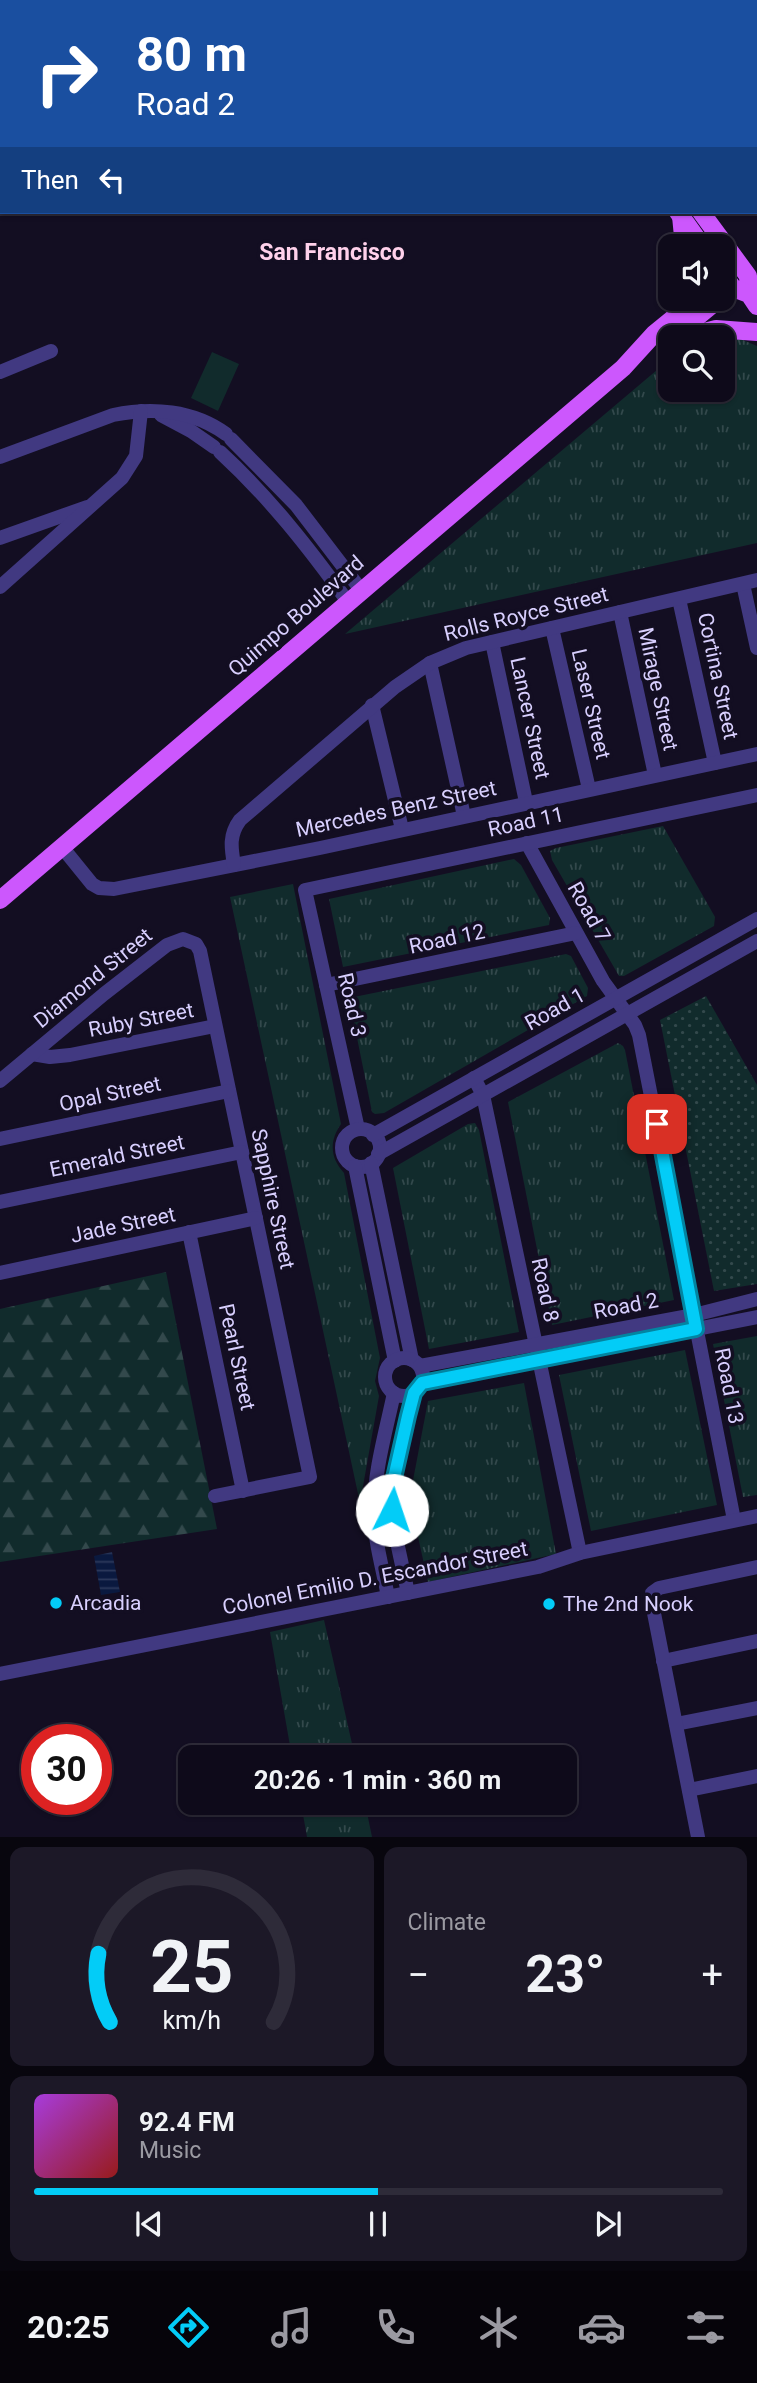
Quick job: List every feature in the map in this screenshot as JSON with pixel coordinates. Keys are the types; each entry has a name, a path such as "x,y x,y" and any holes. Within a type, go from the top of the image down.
{"main road":[{"path":"679,214 682,234"},
{"path":"679,214 694,234"},
{"path":"702,214 711,234"},
{"name":"Quimpo Boulevard","path":"677,325 688,311"},
{"name":"Quimpo Boulevard","path":"685,325 702,311"},
{"path":"735,329 757,332"},
{"name":"Quimpo Boulevard","path":"0,900 623,368 658,345"}],"street":[{"path":"0,372 51,351"},
{"path":"0,457 113,415 147,411 196,417 229,437 316,529 355,596"},
{"path":"147,411 191,431 217,450 284,517 355,596"},
{"path":"0,587 122,478 136,456 147,411"},
{"path":"233,465 245,452"},
{"path":"0,538 95,504"},
{"path":"750,582 757,647"},
{"name":"Rolls Royce Street","path":"234,865 231,839 240,820 372,705 412,673 430,663 457,651 492,642 750,582"},
{"name":"Cortina Street","path":"679,598 715,763"},
{"name":"Mirage Street","path":"620,612 655,775"},
{"name":"Laser Street","path":"552,628 589,789"},
{"name":"Lancer Street","path":"492,642 526,803"},
{"path":"430,663 464,816"},
{"path":"372,705 402,829"},
{"name":"Mercedes Benz Street","path":"62,847 92,884 106,889 234,865 757,754"},
{"name":"Road 11","path":"304,890 757,795"},
{"name":"Road 7","path":"527,843 597,971 627,1014"},
{"name":"Road 3","path":"304,890 358,1129"},
{"name":"Road 1","path":"373,1135 757,919"},
{"name":"Road 12","path":"326,985 576,933"},
{"name":"Sapphire Street","path":"183,939 196,944 200,951 310,1477 243,1491"},
{"name":"Diamond Street","path":"0,1082 167,945 183,939"},
{"name":"Road 1","path":"375,1158 757,941"},
{"path":"680,963 689,979"},
{"name":"Road 13","path":"627,1014 635,1025 643,1050 734,1521"},
{"name":"Ruby Street","path":"32,1055 70,1055 215,1026"},
{"name":"Road 8","path":"474,1079 483,1095 580,1553"},
{"name":"Opal Street","path":"0,1139 229,1091"},
{"path":"375,1158 366,1166 355,1166 346,1159 342,1149 344,1138 358,1129 369,1131 379,1143 375,1158 416,1363 423,1374 393,1492 394,1528 408,1593"},
{"name":"Emerald Street","path":"0,1202 242,1152"},
{"path":"355,1166 395,1361"},
{"name":"Jade Street","path":"0,1273 256,1218"},
{"name":"Pearl Street","path":"189,1232 243,1491"},
{"name":"Road 2","path":"418,1388 695,1322 757,1299"},
{"name":"Road 2","path":"416,1363 695,1322 757,1317"},
{"path":"416,1363 400,1359 395,1361 386,1374 387,1385 394,1393 404,1395 418,1388"},
{"path":"388,1597 375,1531 374,1492 394,1393"},
{"path":"215,1496 243,1491"},
{"name":"Colonel Emilio D. Escandor Street","path":"0,1674 538,1567 580,1553 757,1516"},
{"path":"698,1837 652,1593 659,1588 757,1567"},
{"path":"663,1661 757,1641"},
{"path":"676,1724 757,1708"},
{"path":"689,1790 757,1776"}],"green space":[{"path":"735,338 757,346 757,543 345,634 658,369 658,402 735,402"},
{"path":"212,352 239,364 218,411 191,398"},
{"path":"663,826 715,917 714,926 624,976 619,976 552,860 550,851"},
{"path":"514,859 521,865 550,918 549,925 343,967 329,899"},
{"path":"293,884 341,1124 334,1137 334,1155 344,1173 380,1358 375,1381 379,1396 360,1503 230,897"},
{"path":"566,954 571,956 588,988 587,996 384,1113 372,1112 349,998"},
{"path":"706,996 757,1085 757,1284 714,1291 660,1020"},
{"path":"618,1043 625,1050 674,1300 552,1325 508,1102"},
{"path":"475,1123 479,1130 519,1332 429,1349 393,1168 468,1124"},
{"path":"166,1272 217,1529 0,1562 0,1309"},
{"path":"757,1336 757,1495 743,1497 713,1344"},
{"path":"685,1350 717,1505 591,1531 559,1375"},
{"path":"524,1383 556,1554 428,1582 411,1505 411,1491 428,1401"},
{"path":"324,1620 352,1745 290,1745 270,1632"},
{"path":"303,1815 367,1815 372,1837 307,1837"}],"water":[{"path":"112,1552 120,1592 101,1595 94,1556"}],"place":[{"name":"Arcadia","path":"56,1603"},
{"name":"The 2nd Nook","path":"549,1604"}],"district":[{"name":"San Francisco","path":"332,252"}],"route":[{"path":"392,1510 394,1478 408,1416 414,1393 422,1383 696,1329 657,1124"}]}
